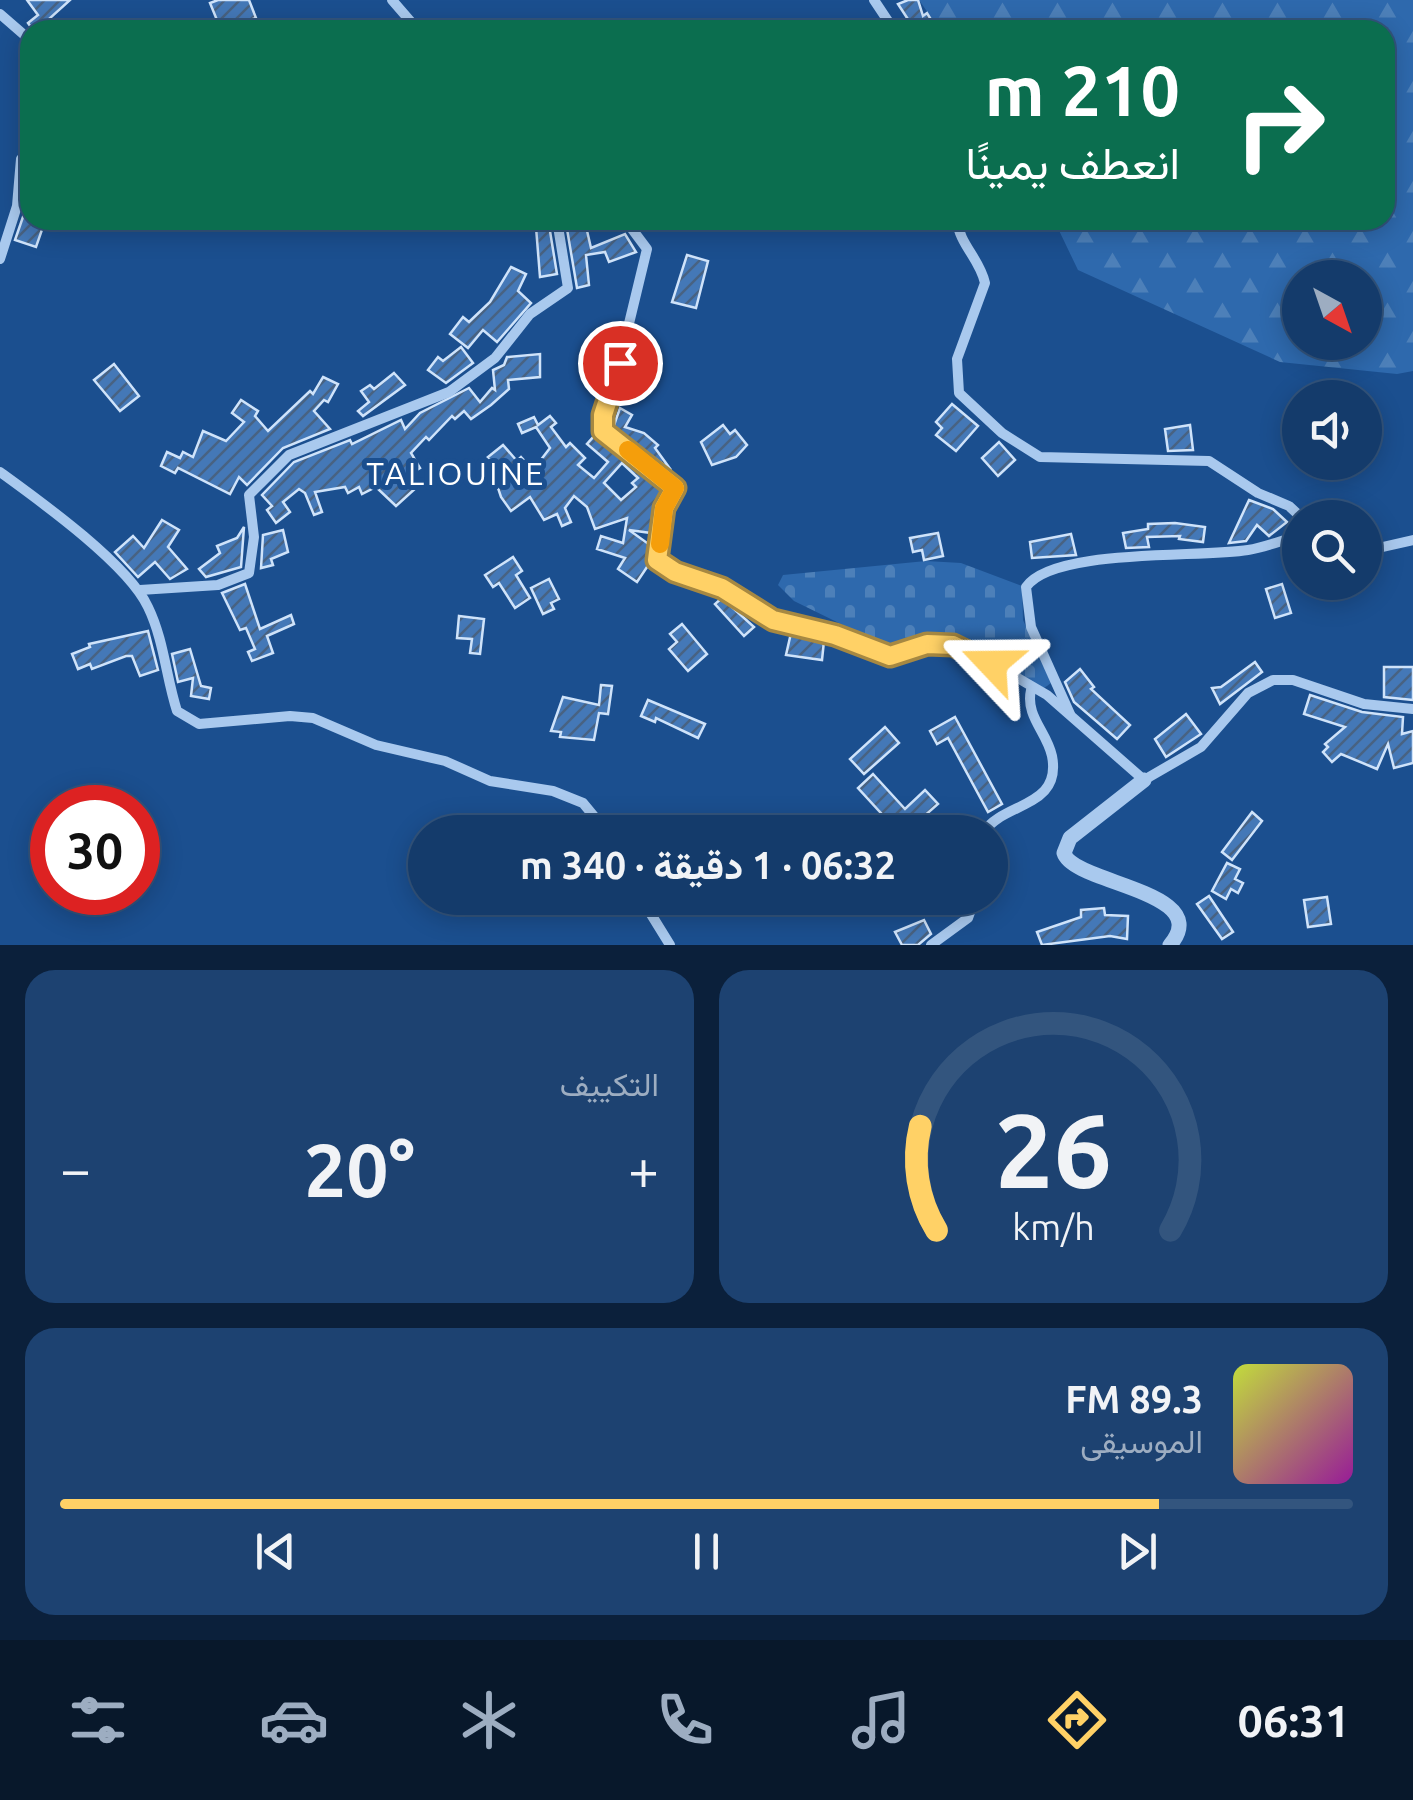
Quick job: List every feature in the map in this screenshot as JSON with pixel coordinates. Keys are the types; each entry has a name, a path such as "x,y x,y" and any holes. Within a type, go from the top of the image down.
{"street":[{"path":"392,0 409,20"},
{"path":"0,14 20,31"},
{"path":"0,259 17,206 20,171"},
{"path":"140,590 218,585 249,573 254,537 249,495 288,455 425,404 496,358 530,314 568,288 559,230"},
{"path":"633,230 647,249 603,415 603,431 675,488 664,508 657,560 675,572 722,588 773,620 835,635 890,656 927,644 953,645 973,652 1032,690 1047,695 1144,780"},
{"path":"959,230 982,270 985,283 957,359 956,382 968,406 1024,452 1040,458 1209,461 1258,493 1282,503"},
{"path":"0,472 65,518 140,590 158,630 177,711 188,719 228,724 274,717 313,718 376,745 445,761 490,781 553,791 583,803 593,815"},
{"path":"1073,719 1031,627 1026,587 1034,576 1063,564 1249,550 1282,540"},
{"path":"1382,547 1413,540"},
{"path":"1170,945 1177,936 1178,921 1168,906 1138,890 1077,868 1064,853 1070,838 1144,780 1200,747 1240,700 1274,680 1294,680 1364,704 1413,709"},
{"path":"1008,816 1044,793 1052,774 1052,755 1028,702 1032,690"},
{"path":"651,915 670,945"},
{"path":"931,945 969,915"}],"green space":[{"path":"919,0 1413,0 1413,371 1397,374 1280,362 1078,270 1059,230 1395,230 1395,20 933,20"},
{"path":"926,561 961,563 1022,586 1023,620 1051,683 1044,688 956,639 888,647 794,601 778,585 783,575"}],"building":[{"path":"27,0 70,0 52,20 32,20 38,15"},
{"path":"249,0 256,18 217,20 210,3"},
{"path":"918,0 923,16 927,13 931,20 908,20 898,4"},
{"path":"20,226 20,230 42,230 36,247 15,240"},
{"path":"536,230 550,230 557,274 540,277"},
{"path":"567,230 587,230 591,248 625,234 636,252 609,262 605,252 586,255 589,285 577,288"},
{"path":"687,255 708,261 696,308 672,302"},
{"path":"511,267 526,274 518,291 531,303 497,342 483,330 468,348 450,334 463,317 469,322 490,302"},
{"path":"461,347 473,363 446,383 428,370 438,357 443,361"},
{"path":"540,354 540,377 508,380 509,389 471,419 464,411 455,419 452,416 429,440 426,437 411,453 420,468 410,474 417,487 396,506 376,487 362,494 359,487 348,493 345,487 315,492 322,512 314,515 305,493 299,489 283,502 290,512 276,523 267,510 272,506 262,495 294,462 350,440 352,444 401,420 405,429 420,413 469,388 480,402 492,388 495,390 493,370 504,365 507,357"},
{"path":"114,364 139,396 120,411 94,380"},
{"path":"394,373 405,385 363,416 358,411 369,402 361,391 370,385 374,389"},
{"path":"323,377 338,384 328,402 324,400 314,411 330,429 283,448 247,485 239,477 230,494 178,468 175,473 161,466 167,452 180,458 183,452 193,457 203,431 226,441 244,422 232,413 241,400 258,411 255,416 268,431 310,391 313,394"},
{"path":"952,404 978,426 956,451 936,435 942,428 936,422"},
{"path":"620,408 632,415 625,427 644,433 658,445 655,448 671,470 613,428"},
{"path":"550,416 556,423 551,427 566,447 570,443 585,458 578,465 594,478 608,462 587,444 595,435 664,490 654,507 651,533 629,530 650,545 649,564 637,582 618,569 625,558 597,549 601,536 623,543 627,518 595,529 587,507 574,496 565,508 571,522 562,526 557,514 544,520 530,497 511,511 501,497 498,488 512,477 488,457 503,445 517,461 521,457 533,470 550,448 536,427 522,433 518,424 534,417 538,425","holes":["622,463 638,478 632,483 636,487 621,500 604,483"]},
{"path":"723,425 730,434 735,430 747,445 736,457 712,465 701,442"},
{"path":"1190,425 1193,450 1168,451 1165,429"},
{"path":"999,442 1015,460 998,476 982,458"},
{"path":"1249,500 1273,509 1282,517 1282,526 1269,536 1257,525 1246,541 1229,543"},
{"path":"162,520 179,530 168,547 187,569 170,579 155,562 138,577 115,552 133,536 144,548"},
{"path":"1148,524 1205,527 1203,542 1179,539 1180,536 1147,537 1149,547 1126,548 1123,533 1148,529"},
{"path":"244,527 241,567 206,577 199,569 220,553 217,546 237,538"},
{"path":"283,530 288,552 271,559 273,565 261,568 263,535"},
{"path":"938,533 943,556 924,560 922,550 913,552 910,538"},
{"path":"1071,534 1076,555 1032,558 1030,542"},
{"path":"513,557 522,571 516,575 530,598 515,608 499,583 493,587 485,575"},
{"path":"549,579 559,599 551,603 554,609 543,614 531,588"},
{"path":"245,584 260,629 291,615 294,624 267,636 273,653 252,661 248,652 255,649 246,628 240,630 222,593"},
{"path":"1282,584 1282,600 1287,600 1291,613 1275,618 1266,589"},
{"path":"722,598 754,627 744,636 715,604"},
{"path":"459,616 484,619 480,654 470,653 472,639 457,638"},
{"path":"682,624 707,654 688,671 669,649 677,642 670,634"},
{"path":"148,631 158,670 140,676 132,656 92,669 90,664 78,669 72,654 90,647 89,644"},
{"path":"791,633 824,641 822,660 786,655"},
{"path":"190,649 201,686 211,688 209,699 191,696 193,678 178,682 172,654"},
{"path":"1255,662 1262,672 1220,704 1212,688 1221,687"},
{"path":"1384,667 1413,667 1413,700 1384,697"},
{"path":"1080,669 1094,687 1091,689 1130,725 1117,739 1074,702 1065,682"},
{"path":"601,685 612,686 608,714 599,713 594,740 560,737 561,732 551,731 563,697 599,705"},
{"path":"1310,695 1362,712 1403,717 1402,734 1413,731 1413,763 1394,768 1388,744 1377,769 1341,754 1332,762 1323,752 1328,747 1325,744 1345,727 1304,714"},
{"path":"648,700 705,724 698,738 656,718 655,722 641,716"},
{"path":"1186,714 1201,734 1166,757 1155,739"},
{"path":"955,717 1002,804 988,812 948,738 937,744 930,731"},
{"path":"885,727 899,743 864,774 850,759"},
{"path":"873,774 905,809 925,790 938,804 925,815 883,815 858,788"},
{"path":"1252,812 1262,821 1232,860 1222,852"},
{"path":"1227,863 1240,869 1235,879 1243,883 1238,893 1231,889 1226,899 1212,891"},
{"path":"1209,896 1233,932 1222,939 1197,904"},
{"path":"1327,897 1331,924 1308,927 1304,900"},
{"path":"1104,908 1105,915 1128,916 1127,939 1110,936 1042,945 1037,932 1081,917 1081,910"},
{"path":"924,920 931,934 918,945 902,945 895,932"}],"slow traffic":[{"path":"628,450 675,488 664,508 660,544"}],"district":[{"name":"TALIOUINE","path":"456,474"}],"route":[{"path":"620,363 603,415 603,431 675,488 664,508 657,560 675,572 722,588 773,620 835,635 890,656 927,644 953,645 992,664"}]}
